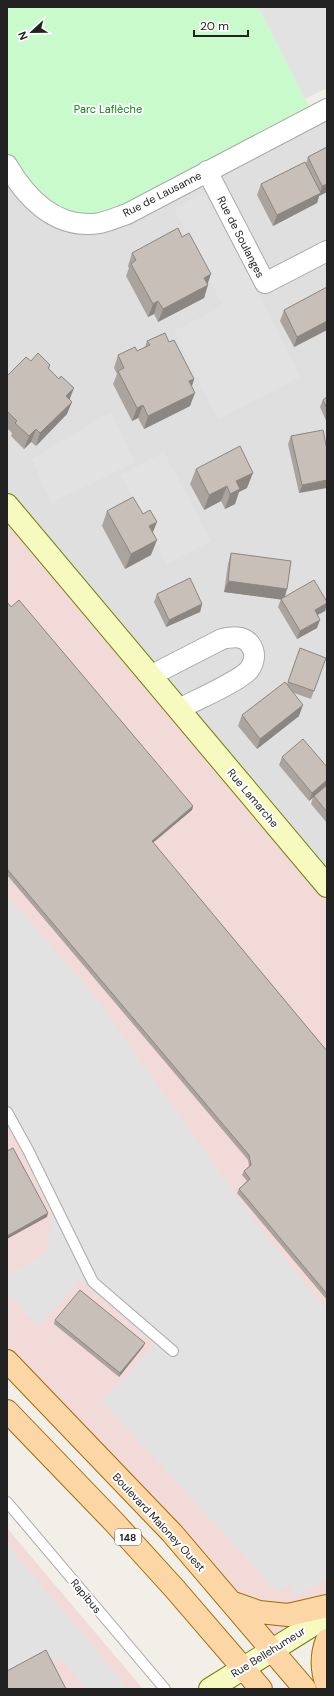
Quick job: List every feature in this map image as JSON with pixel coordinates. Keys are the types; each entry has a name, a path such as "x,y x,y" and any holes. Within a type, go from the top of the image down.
{"main road":[{"name":"Boulevard Maloney Ouest","path":"7,1361 172,1533 305,1689"},
{"name":"148","path":"7,1411 114,1522 174,1588 261,1689"},
{"path":"231,1602 259,1612 288,1615 327,1606"},
{"path":"327,1640 323,1649 321,1662 327,1685"}],"street":[{"name":"Rue de Lausanne","path":"7,165 19,185 43,209 58,217 90,224 102,222 127,214 327,109"},
{"name":"Rue de Soulanges","path":"207,171 265,283 327,251"},
{"name":"Rue Lamarche","path":"7,505 327,886"},
{"path":"150,676 222,639 232,636 242,638 249,642 254,650 254,658 249,669 240,677 179,709"},
{"name":"Rue Bellehumeur","path":"210,1689 327,1616"}],"lane":[{"path":"7,1112 28,1150 93,1282 173,1351"},
{"name":"Rapibus","path":"7,1502 165,1689"}],"shaded area":[{"path":"258,7 327,7 327,88 305,99"},
{"path":"327,109 327,886 7,505 7,165"},
{"path":"206,192 300,377 218,419 174,331 223,306 174,208"},
{"path":"111,412 135,462 51,503 32,459"},
{"path":"164,452 211,541 167,564 121,475"},
{"path":"7,505 327,886 327,1616 272,1650 7,1361"},
{"path":"7,895 96,998 259,1227 327,1310 327,1578 295,1597 289,1584 277,1592 102,1401 154,1345 81,1280 39,1326 7,1293 7,1277 47,1252 52,1214 11,1131 7,1133"},
{"path":"7,1528 143,1689 7,1689"},
{"path":"7,1545 127,1687 126,1689 86,1689 64,1662 48,1663 7,1675"}],"green space":[{"name":"Parc Laflèche","path":"7,7 258,7 314,116 127,214 73,221 7,165"}],"building":[{"path":"327,147 327,184 322,186 308,157"},
{"path":"305,162 321,193 277,215 261,184"},
{"path":"178,228 182,237 189,233 211,274 204,278 208,285 163,309 158,301 153,304 131,264 136,260 132,253"},
{"path":"327,287 327,321 297,337 284,310"},
{"path":"165,333 169,342 174,340 194,379 189,381 195,393 148,416 143,405 137,408 118,371 124,368 118,355 135,347 137,351 150,345 147,341"},
{"path":"38,353 50,365 48,368 59,379 61,376 74,388 66,396 72,402 40,433 36,429 29,436 15,423 17,421 7,412 7,376 26,357 31,361"},
{"path":"327,397 327,409 323,400"},
{"path":"323,430 327,450 327,480 302,485 291,436"},
{"path":"240,446 253,473 236,481 240,489 230,494 227,486 209,495 196,469"},
{"path":"133,497 143,514 150,510 157,522 149,526 157,540 131,554 107,511"},
{"path":"231,553 291,561 287,589 228,581"},
{"path":"190,578 202,604 169,620 157,594"},
{"path":"314,580 327,603 315,610 320,620 300,631 281,599"},
{"path":"19,600 193,806 152,841 327,1051 327,1294 239,1189 250,1179 244,1171 251,1165 249,1155 7,869 7,602 11,607"},
{"path":"300,648 326,658 314,691 288,682"},
{"path":"285,682 303,705 260,739 242,715"},
{"path":"303,739 327,767 327,780 312,793 282,757"},
{"path":"327,785 327,812 314,796"},
{"path":"13,1148 48,1213 7,1236 7,1151"},
{"path":"80,1290 145,1343 120,1373 55,1320"},
{"path":"46,1650 66,1689 7,1689 7,1671"}]}
